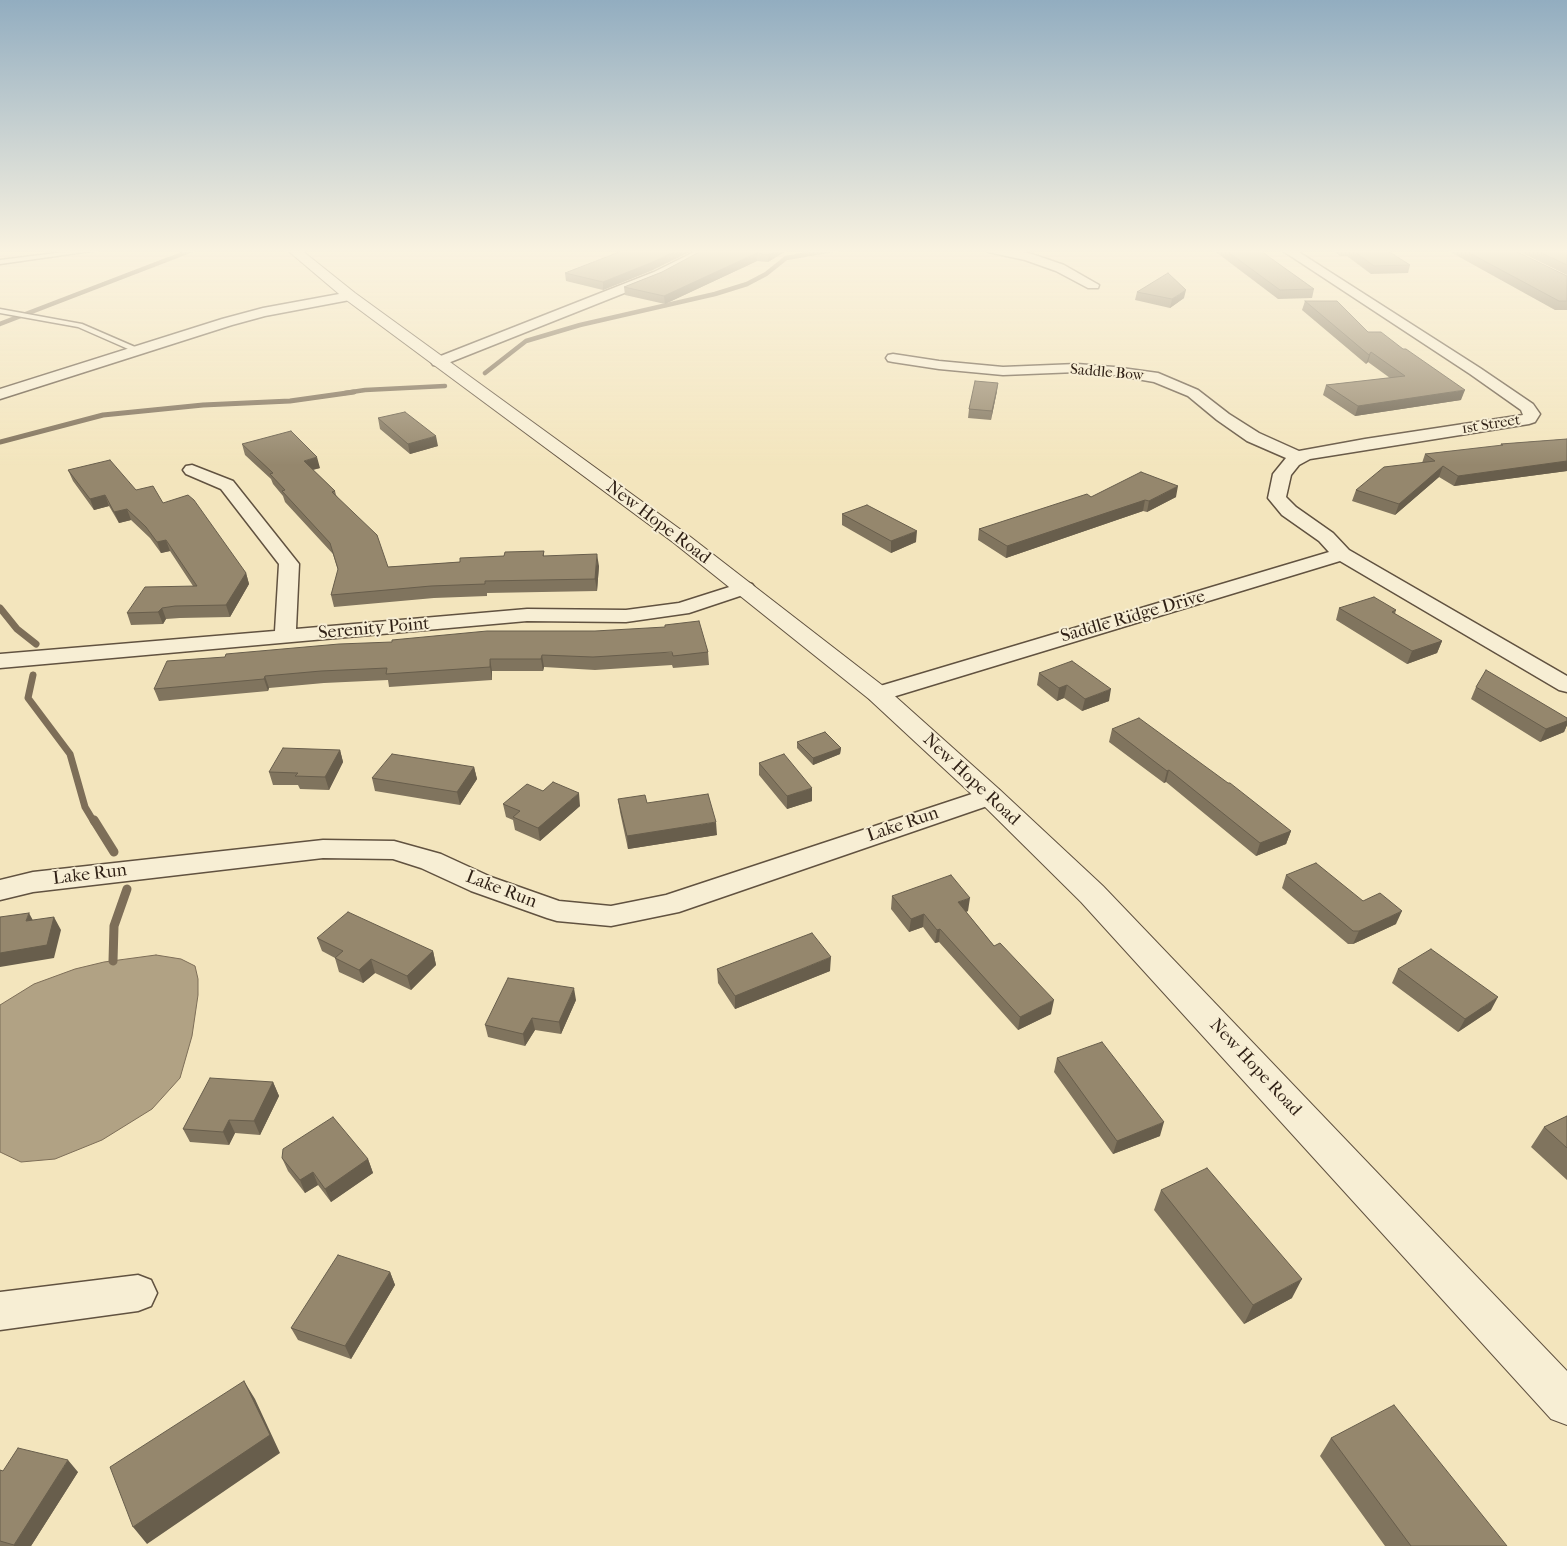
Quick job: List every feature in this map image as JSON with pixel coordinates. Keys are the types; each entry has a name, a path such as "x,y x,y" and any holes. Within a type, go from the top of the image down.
{"street":[{"path":"0,394 230,321"},
{"name":"New Hope Road","path":"384,321 550,442 745,588 878,694 990,796 1092,894 1567,1403"},
{"path":"438,362 541,321"},
{"name":"1st Street","path":"1299,458 1305,455 1365,444 1529,419 1532,414 1527,407 1398,321"},
{"name":"Saddle Bow","path":"893,358 939,365 1003,371 1077,368 1114,370 1158,378 1193,393 1223,417 1253,437 1299,458"},
{"path":"1299,458 1293,461 1282,474 1277,498 1289,511 1326,537 1342,554 1567,685"},
{"path":"192,470 227,485 289,564 285,636"},
{"name":"Saddle Ridge Drive","path":"878,694 1342,554"},
{"name":"Serenity Point","path":"0,662 527,615 626,616 682,609 745,588"},
{"name":"Lake Run","path":"0,890 32,882 323,849 394,850 431,861 480,884 557,911 611,916 669,905 990,796"},
{"path":"0,1312 138,1293"}],"lane":[{"path":"58,321 80,325 138,350"}],"shaded area":[{"path":"156,955 181,959 195,966 198,979 198,995 192,1036 180,1078 152,1109 102,1140 55,1159 21,1162 0,1152 0,1005 34,984 75,969 104,962"}],"building":[{"path":"1329,321 1357,321 1368,332 1381,332 1465,390 1358,406 1326,385 1405,376 1371,352 1369,355"},
{"path":"975,381 998,383 992,411 969,409"},
{"path":"405,412 436,436 408,444 378,418"},
{"path":"291,431 317,457 304,461 335,491 332,492 377,535 388,567 460,562 460,558 504,556 505,552 544,551 543,556 597,554 595,579 485,581 485,584 431,586 331,595 338,569 330,543 282,491 285,490 270,474 273,473 242,444"},
{"path":"1567,439 1567,461 1458,476 1443,466 1399,504 1356,490 1384,467 1435,461 1425,454 1503,445 1501,444"},
{"path":"110,460 136,490 153,486 163,503 188,495 194,500 246,573 226,605 175,606 162,608 158,612 127,613 145,587 197,586 166,540 157,542 146,527 127,509 114,512 105,495 90,499 68,470"},
{"path":"1141,472 1178,486 1149,501 1145,500 1007,546 979,529 1087,494 1091,497"},
{"path":"867,505 917,531 891,541 842,514"},
{"path":"1374,597 1396,610 1392,612 1442,641 1412,651 1339,608"},
{"path":"699,621 708,652 673,656 672,652 593,657 542,655 541,659 490,659 490,667 386,674 387,668 321,671 265,676 264,679 154,689 167,661 225,657 226,654 339,644 392,642 392,640 487,631 595,631 665,627 665,625"},
{"path":"1072,661 1111,689 1085,699 1067,685 1059,688 1039,673"},
{"path":"1486,670 1567,718 1567,721 1546,729 1476,687"},
{"path":"1139,718 1230,783 1291,831 1260,843 1169,770 1167,771 1112,729"},
{"path":"825,732 841,748 813,758 797,742"},
{"path":"283,748 340,750 325,777 295,776 298,773 269,772"},
{"path":"392,754 474,767 457,792 372,778"},
{"path":"784,754 812,788 787,796 759,763"},
{"path":"553,782 579,793 538,828 513,817 520,811 503,804 527,784 543,791"},
{"path":"708,794 716,822 627,836 618,799 645,795 647,803"},
{"path":"1316,863 1363,901 1380,893 1402,911 1359,931 1353,931 1286,875"},
{"path":"951,875 970,898 958,902 994,946 1000,943 1054,1000 1020,1017 940,929 937,930 924,914 911,919 892,896"},
{"path":"348,912 433,951 407,976 371,959 359,970 335,958 343,951 317,938"},
{"path":"29,913 26,921 54,917 47,945 0,953 0,917"},
{"path":"812,933 831,957 735,996 717,969"},
{"path":"1431,949 1498,997 1465,1019 1398,969"},
{"path":"508,978 574,988 559,1022 532,1018 523,1034 485,1025"},
{"path":"1102,1042 1164,1122 1117,1141 1057,1058"},
{"path":"210,1078 273,1082 254,1121 229,1120 223,1132 183,1129"},
{"path":"1567,1116 1567,1148 1544,1127"},
{"path":"333,1117 368,1159 325,1189 313,1172 300,1180 282,1158 283,1149"},
{"path":"1207,1168 1302,1279 1253,1305 1161,1190"},
{"path":"338,1255 390,1272 345,1346 291,1328"},
{"path":"244,1381 270,1435 133,1527 110,1467"},
{"path":"1394,1405 1507,1546 1411,1546 1331,1438"},
{"path":"18,1448 68,1460 14,1545 0,1541 0,1470 3,1471"}],"waterway":[{"path":"0,324 7,321"},
{"path":"485,373 526,341 597,321"},
{"path":"345,393 365,390 445,386"},
{"path":"0,442 103,415 203,405 290,401 354,392"},
{"path":"0,608 17,629 36,644"},
{"path":"33,675 28,698 70,754 85,807 94,822"},
{"path":"94,820 114,852"},
{"path":"113,961 114,926 127,889"}]}
